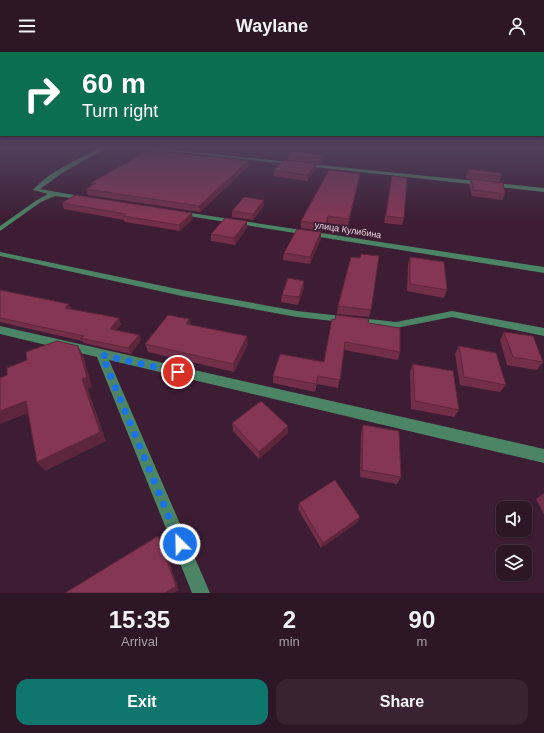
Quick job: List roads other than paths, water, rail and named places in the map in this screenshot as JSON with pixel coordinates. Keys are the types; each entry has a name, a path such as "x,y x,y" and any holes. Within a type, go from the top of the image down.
{"street":[{"path":"60,172 36,190 93,200"},
{"path":"374,172 544,190"},
{"path":"0,229 39,201 54,194"},
{"name":"улица Кулибина","path":"170,212 544,270"},
{"path":"0,254 182,293 297,314 396,325 452,314 544,332"},
{"path":"0,330 102,355 544,456"},
{"path":"102,355 201,593"}]}
